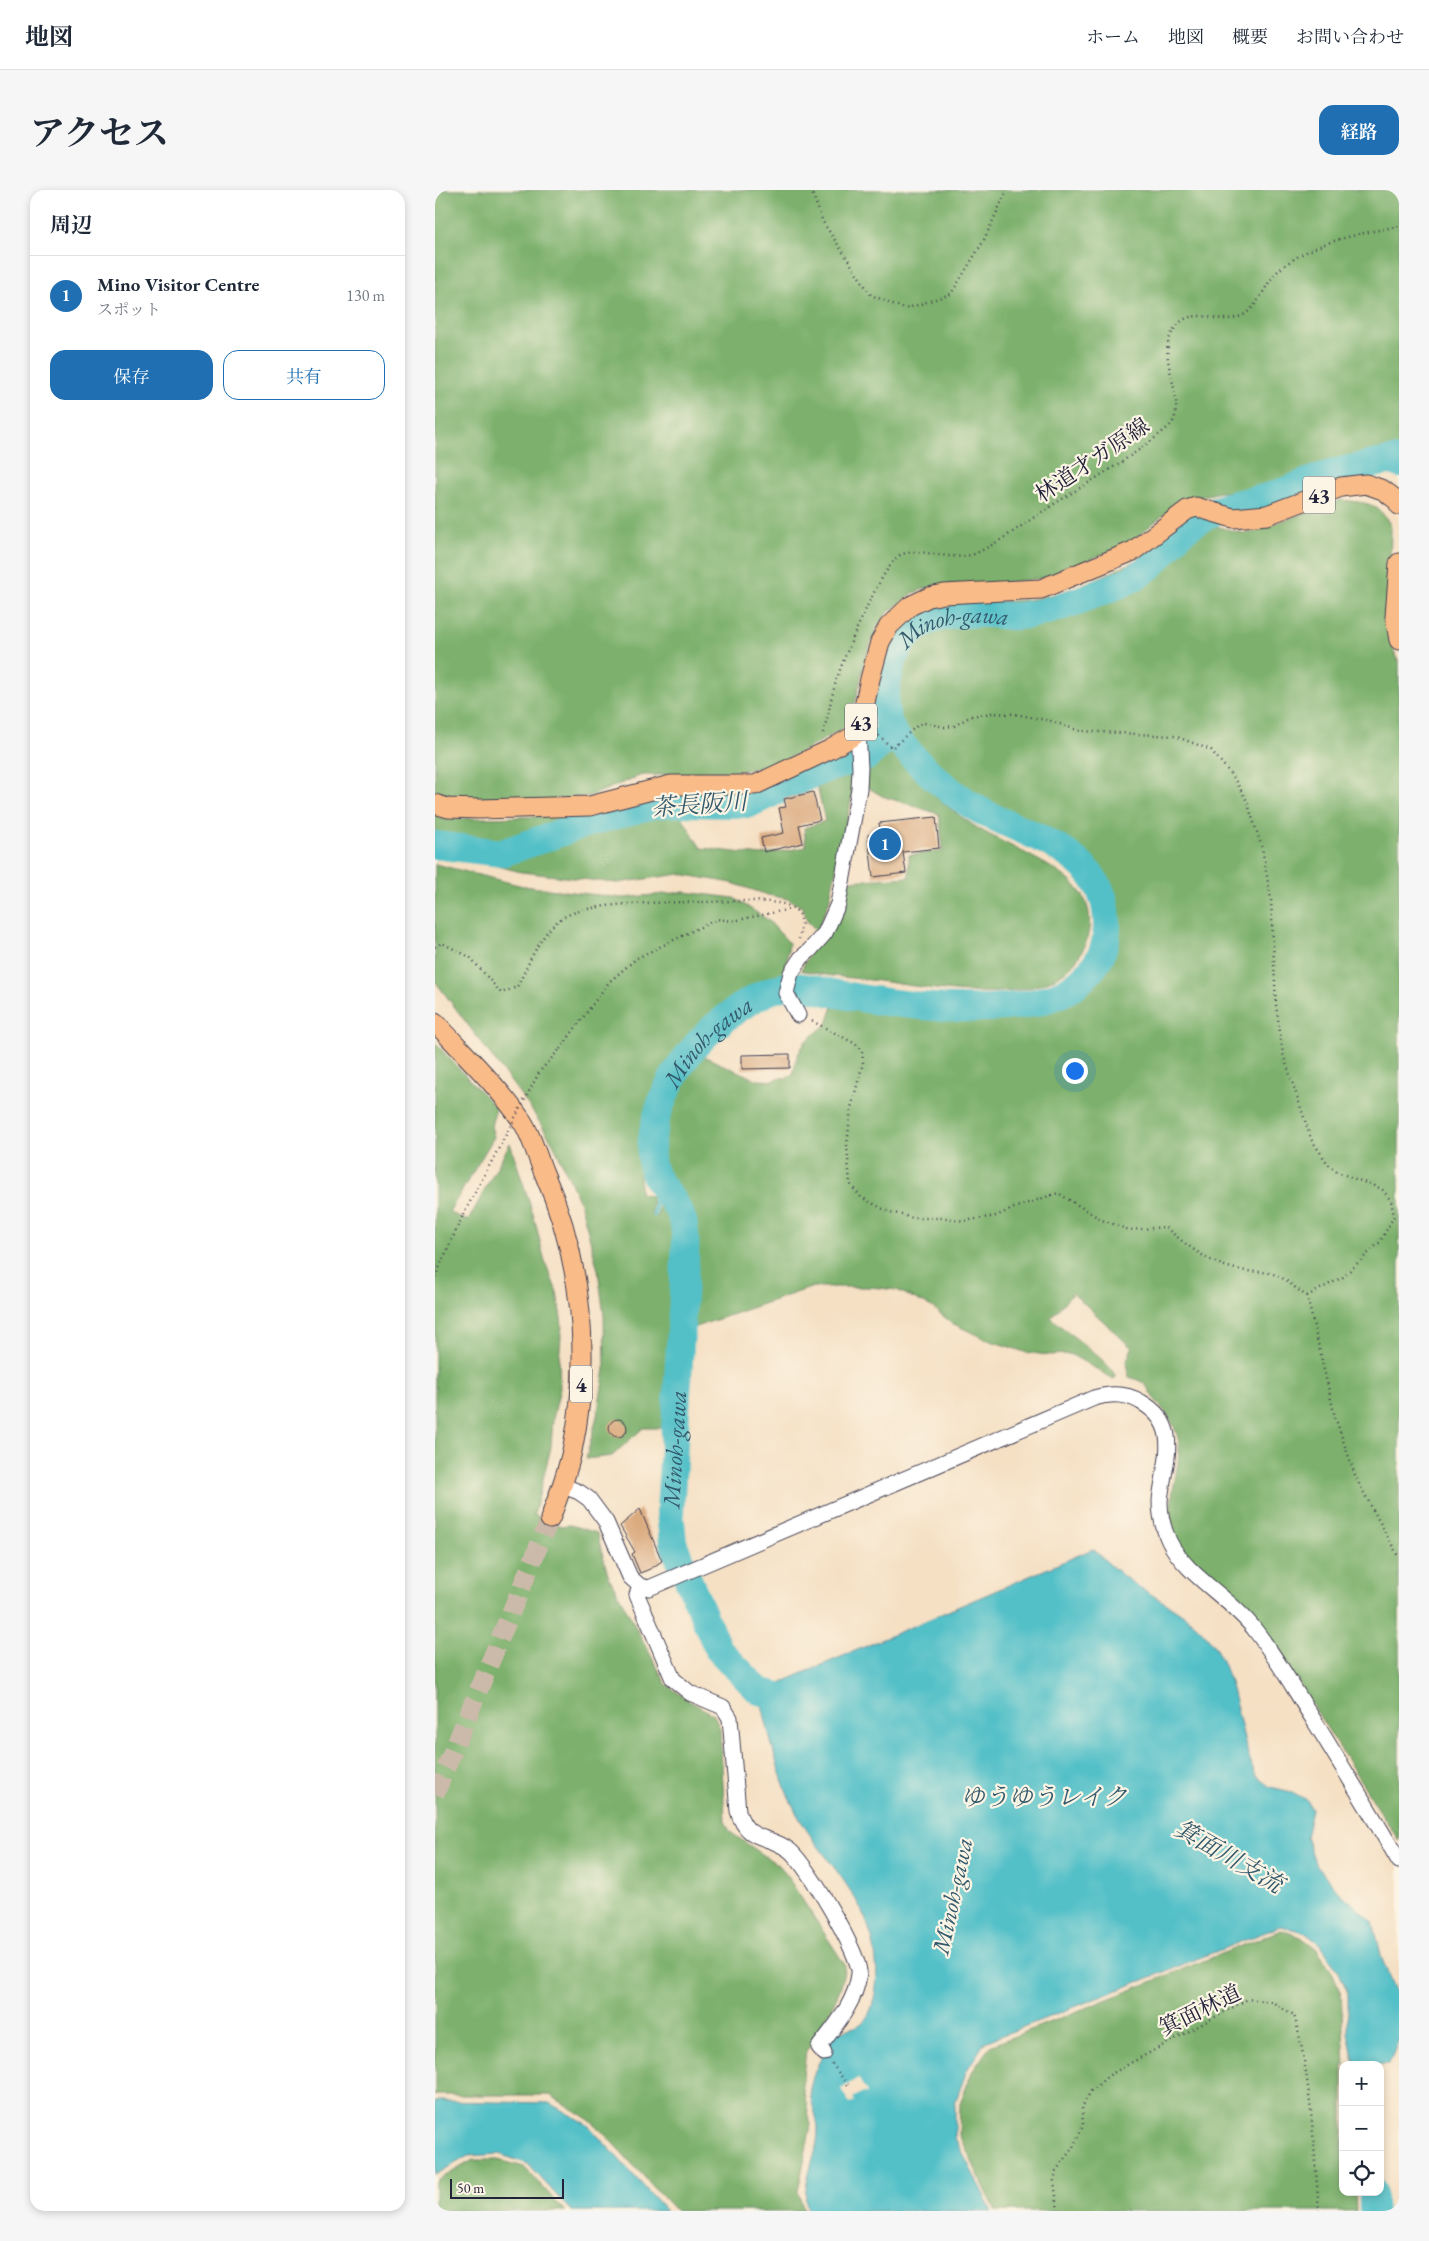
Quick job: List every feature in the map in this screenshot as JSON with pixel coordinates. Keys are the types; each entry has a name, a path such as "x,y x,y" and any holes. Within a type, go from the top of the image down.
{"main road":[{"name":"43","path":"435,804 448,808 479,809 590,806 671,785 755,785 849,740 858,731 880,642 889,626 910,606 929,597 951,593 1041,589 1133,552 1187,510 1196,507 1233,518 1267,515 1341,487 1366,484 1383,490 1398,501 1399,505"},
{"path":"1399,563 1395,617 1399,640"},
{"name":"4","path":"435,1022 507,1101 523,1123 555,1198 570,1250 581,1314 582,1378 575,1436 550,1519"}],"street":[{"path":"798,1014 786,993 791,973 801,958 822,938 835,912 855,818 860,760 858,731"},
{"path":"563,1481 597,1508 606,1522 631,1577 640,1586 654,1588 1094,1398 1112,1394 1128,1396 1145,1404 1154,1412 1163,1424 1167,1436 1169,1452 1161,1494 1160,1512 1162,1524 1170,1542 1187,1566 1225,1597 1255,1630 1323,1736 1399,1861"},
{"path":"640,1586 637,1595 673,1679 690,1693 723,1707 729,1714 738,1811 742,1822 754,1835 785,1847 793,1854 826,1902 859,1963 859,1974 850,2002 819,2047 824,2053"}],"path":[{"path":"811,190 823,222 871,295 905,308 951,294 983,242 1007,190"},
{"name":"林道才ガ原線","path":"816,756 849,645 893,560 907,553 952,557 974,554 1119,462 1165,429 1174,418 1175,405 1167,346 1171,334 1178,324 1188,317 1197,315 1238,318 1247,313 1277,273 1298,258 1338,238 1399,226"},
{"path":"880,736 892,748 913,728 922,723 945,728 954,726 975,715 1015,714 1051,721 1079,731 1175,736 1211,750 1234,778 1247,801 1262,848 1271,900 1276,1005 1283,1054 1311,1139 1328,1164 1337,1172 1382,1189 1391,1201 1394,1216 1380,1242 1343,1277 1307,1296"},
{"path":"435,947 443,943 470,957 501,993 517,987 542,940 562,918 578,912 620,904 736,900 777,903 792,908 733,921 717,919 637,958 609,982 560,1049 540,1071 463,1215 435,1277"},
{"path":"798,1014 854,1043 862,1050 863,1063 851,1108 847,1145 850,1184 861,1198 887,1211 913,1218 948,1218 964,1221 996,1216 1016,1206 1058,1193 1102,1220 1129,1230 1165,1227 1199,1255 1241,1270 1260,1271 1282,1278 1293,1288 1307,1296 1335,1417 1357,1478 1399,1558"},
{"name":"箕面林道","path":"1058,2211 1053,2181 1056,2171 1073,2147 1083,2126 1082,2107 1091,2091 1108,2076 1248,1998 1272,2002 1295,2015 1300,2036 1314,2144 1319,2211"},
{"path":"824,2053 848,2085"}],"green space":[{"path":"435,190 1399,190 1399,452 1394,448 1360,456 1256,492 1220,492 1191,499 1167,512 1128,544 1044,578 1000,583 936,585 913,593 887,613 876,629 865,660 856,700 847,724 842,729 807,749 771,766 713,775 642,775 590,796 516,803 435,794"},
{"path":"1341,500 1365,503 1377,508 1391,527 1389,640 1399,662 1399,1841 1262,1626 1237,1598 1193,1562 1181,1549 1173,1529 1171,1517 1172,1494 1179,1447 1177,1434 1172,1422 1152,1396 1147,1386 1129,1377 1126,1363 1132,1348 1073,1293 1051,1317 1096,1354 1111,1369 1116,1377 1114,1379 1070,1354 1047,1355 1025,1352 985,1339 952,1323 932,1307 897,1290 871,1287 813,1287 692,1328 696,1262 695,1236 691,1217 685,1203 665,1171 662,1161 665,1124 672,1099 684,1076 701,1055 757,1080 774,1081 777,1078 786,1078 793,1074 797,1056 805,1042 827,1024 840,986 945,1000 985,1001 1023,998 1057,988 1082,970 1097,940 1099,915 1092,892 1082,879 1061,864 1005,834 961,805 933,784 890,744 882,733 877,720 875,705 877,689 888,650 893,638 901,627 914,616 928,608 943,604 1025,600 1062,592 1098,578 1205,527 1215,526 1241,533 1249,533"},
{"path":"879,738 924,786 962,817 987,834 1058,872 1070,880 1078,889 1086,901 1090,921 1086,942 1073,965 1052,980 1027,988 998,992 938,989 832,976 801,970 848,881 909,877 909,855 943,851 939,814 882,796 864,785 863,752"},
{"path":"855,754 855,783 829,902 817,931 807,921 802,907 788,899 768,895 732,883 680,874 617,883 521,872 435,850 435,815 446,819 601,815 668,795 701,848 761,855 806,847 804,828 825,821 816,782 764,805 756,794 818,763"},
{"path":"435,864 523,886 622,898 685,892 734,898 768,920 789,943 784,981 763,988 726,1007 696,1033 671,1066 649,1112 641,1148 640,1193 653,1197 651,1215 657,1216 660,1200 671,1220 676,1239 669,1369 665,1371 662,1428 643,1428 612,1456 586,1459 597,1416 605,1369 604,1316 598,1270 581,1205 553,1143 529,1106 435,981"},
{"path":"435,1043 496,1108 491,1126 494,1137 449,1212 468,1221 510,1143 534,1217 545,1262 557,1292 562,1325 559,1361 560,1388 553,1419 551,1447 534,1515 561,1526 570,1525 597,1533 608,1575 666,1684 689,1701 714,1715 720,1729 725,1821 730,1832 781,1867 845,1965 841,1987 819,2035 806,2051 802,2084 811,2125 798,2191 804,2211 676,2211 594,2123 550,2095 435,2095"},
{"path":"1281,1930 1301,1937 1316,1948 1333,1974 1341,1993 1345,2061 1339,2061 1339,2196 1355,2196 1356,2211 996,2211 959,2135 960,2104 972,2072 990,2046"},
{"path":"473,2160 498,2160 524,2167 565,2211 435,2211 435,2182"}],"water":[{"name":"ゆうゆうレイク","path":"1093,1549 1122,1575 1177,1610 1206,1635 1222,1660 1228,1676 1245,1744 1256,1776 1270,1787 1292,1792 1307,1800 1312,1810 1306,1837 1316,1865 1339,1892 1373,1922 1382,1959 1399,2001 1399,2039 1389,2064 1384,2064 1384,2061 1354,2061 1348,2033 1348,1993 1339,1972 1320,1944 1304,1932 1281,1926 985,2042 967,2070 955,2103 955,2138 992,2211 808,2211 806,2201 807,2181 818,2130 810,2089 818,2064 833,2037 840,2031 859,2025 869,2013 875,1996 876,1962 872,1939 856,1900 808,1832 790,1800 774,1754 759,1692"},
{"path":"435,2101 549,2103 588,2125 666,2211 571,2211 528,2164 499,2154 468,2156 435,2175"}],"pier":[{"path":"858,2078 867,2092 865,2094 863,2092 853,2098 855,2101 850,2104 841,2089"}],"building":[{"path":"813,792 820,820 799,825 803,843 764,852 761,838 784,833 779,808 786,807 784,799"},
{"path":"936,817 939,848 903,852 906,873 873,877 868,835 881,833 879,823"},
{"path":"790,1054 790,1068 742,1069 742,1055"},
{"path":"618,1419 624,1422 627,1428 624,1434 618,1437 612,1434 609,1428 612,1422"},
{"path":"640,1509 662,1561 640,1573 632,1554 635,1552 620,1526"}],"waterway":[{"name":"Minoh-gawa","path":"794,1700 759,1691 718,1649 673,1542 670,1512 685,1262 685,1231 679,1211 657,1179 651,1160 651,1147 656,1119 666,1091 689,1054 706,1035 739,1008 777,988 800,986 887,1002 944,1008 1001,1007 1027,1004 1062,993 1082,979 1098,960 1105,943 1107,931 1104,901 1095,881 1081,865 1063,851 981,811 963,800 924,767 893,733 886,714 886,692 892,663 908,635 921,625 953,615 990,614 1019,616 1063,606 1117,586 1145,571 1184,530 1222,508 1267,497 1345,470 1394,460 1399,464"},
{"name":"茶長阪川","path":"435,845 502,853 588,823 653,805 681,803 749,804 822,770 865,758 881,744 890,730"},
{"path":"654,1215 658,1183"},
{"name":"箕面川支流","path":"1373,2196 1373,2211"}],"tunnel":[{"path":"435,1794 550,1519"}],"place":[{"name":"Mino Visitor Centre","path":"885,844"}]}
